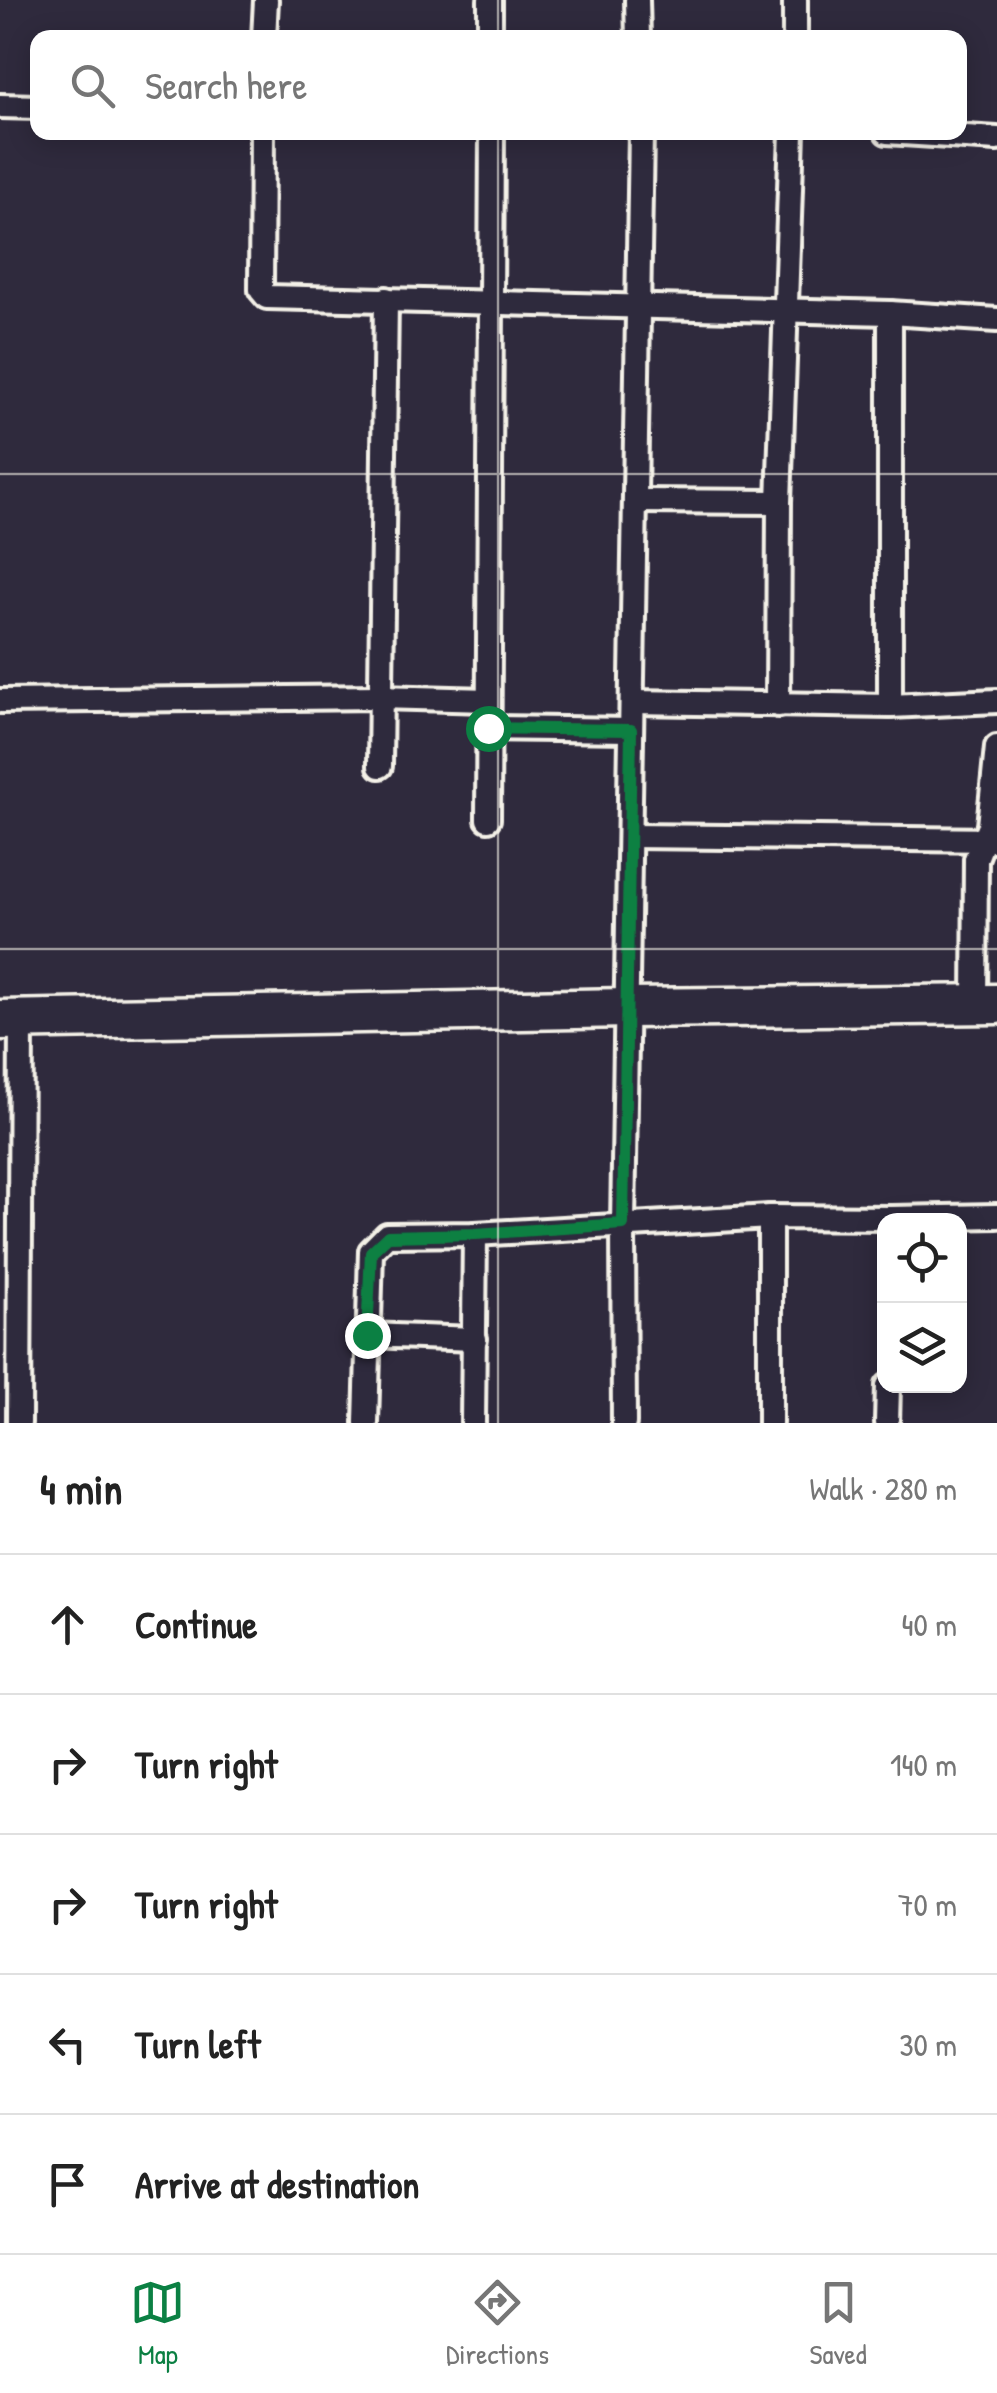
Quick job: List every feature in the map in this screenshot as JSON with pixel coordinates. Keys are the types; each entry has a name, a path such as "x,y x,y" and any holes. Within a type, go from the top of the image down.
{"main road":[{"path":"11,1020 986,1004"}],"street":[{"path":"264,30 266,0"},
{"path":"490,0 490,30"},
{"path":"637,0 638,30"},
{"path":"795,0 795,30"},
{"path":"0,106 30,107"},
{"path":"967,138 997,140"},
{"path":"262,140 262,292 268,296 890,313 997,320"},
{"path":"488,819 492,140"},
{"path":"624,1423 623,1224 641,140"},
{"path":"778,706 779,502 792,140"},
{"path":"380,766 386,299"},
{"path":"890,313 890,706"},
{"path":"636,501 779,502"},
{"path":"0,702 379,697 488,700"},
{"path":"632,702 890,706 997,701"},
{"path":"488,728 631,730"},
{"path":"986,1004 976,859 990,841 988,826 997,747"},
{"path":"630,836 990,841"},
{"path":"11,1020 19,1423"},
{"path":"770,1216 770,1423"},
{"path":"366,1423 371,1252 376,1243 388,1236 770,1216 877,1219"},
{"path":"967,1217 997,1216"},
{"path":"473,1423 475,1234"},
{"path":"367,1335 475,1339"},
{"path":"887,1423 888,1393"}],"route":[{"path":"367,1335 371,1252 376,1243 388,1236 623,1224 631,730 488,728"}]}
